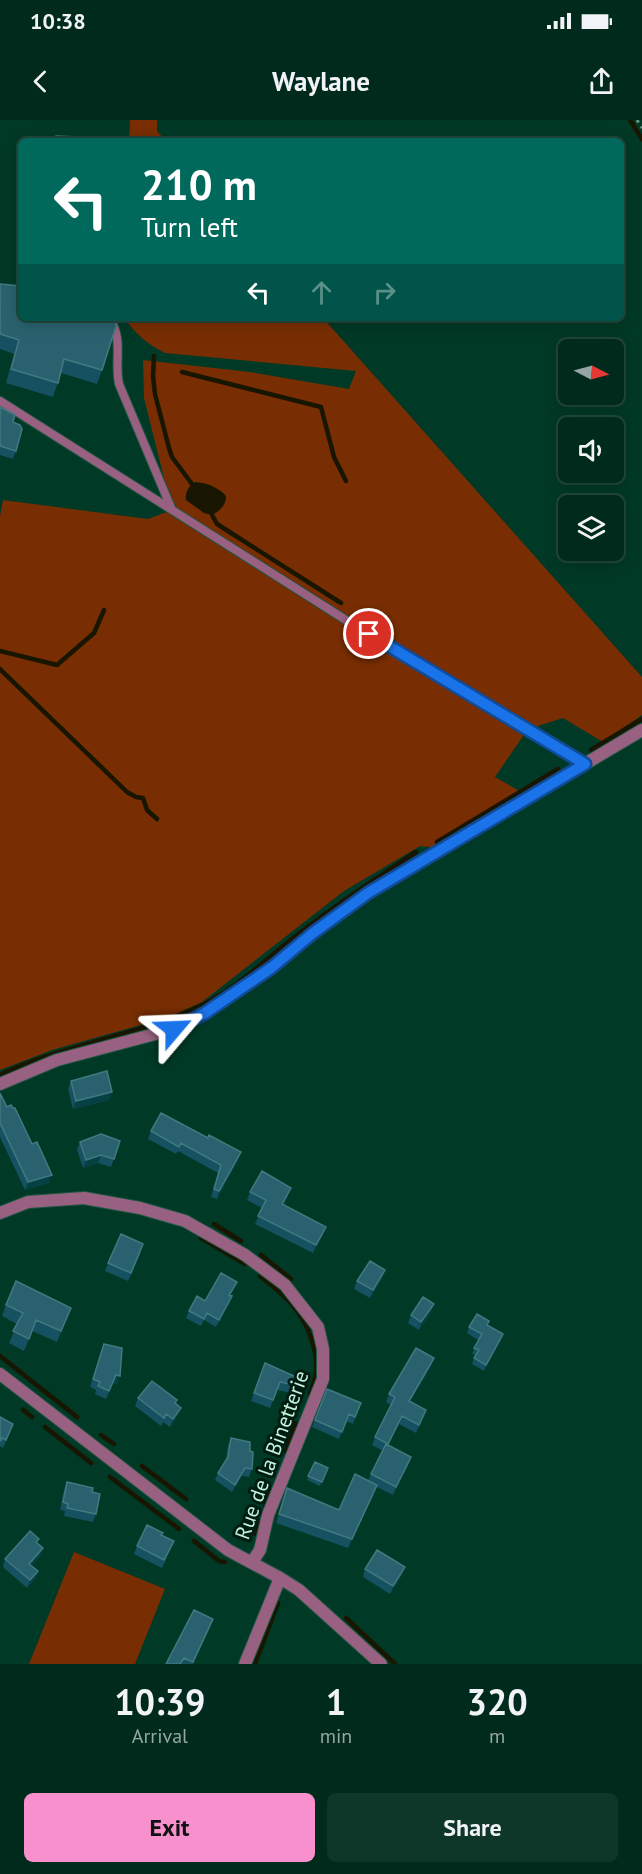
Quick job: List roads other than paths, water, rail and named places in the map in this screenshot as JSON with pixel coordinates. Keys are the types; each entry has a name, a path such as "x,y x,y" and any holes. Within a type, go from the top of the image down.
{"street":[{"path":"0,1084 57,1060 174,1029 205,1013 271,968 313,933 368,893 642,730"},
{"name":"Rue de la Binetterie","path":"0,1213 28,1202 84,1198 140,1208 186,1221 245,1255 285,1285 318,1327 323,1349 323,1380 268,1515 260,1550 252,1562"},
{"path":"0,1374 228,1550 299,1590 381,1664"},
{"path":"245,1664 280,1578"}],"lane":[{"path":"111,321 117,333 119,384 172,510"},
{"path":"0,401 349,622 585,764"}],"waterway":[{"path":"630,120 642,139"},
{"path":"154,356 155,394 169,448 172,457 192,484"},
{"path":"182,372 321,407 334,457 346,481"},
{"path":"212,515 217,524 341,603"},
{"path":"0,651 57,665 94,633 104,610"},
{"path":"0,669 127,792 143,798 147,810 157,819"},
{"path":"591,750 642,719"},
{"path":"437,842 558,769"},
{"path":"0,1075 49,1055 152,1025 202,1005 239,982 326,913 416,852"},
{"path":"214,1224 241,1241"},
{"path":"201,1238 245,1264"},
{"path":"261,1255 291,1279"},
{"path":"260,1276 287,1299 306,1325 314,1348 316,1363 316,1375 310,1394"},
{"path":"0,1356 77,1417"},
{"path":"23,1410 32,1417"},
{"path":"286,1451 296,1423"},
{"path":"45,1427 91,1463"},
{"path":"101,1435 114,1444"},
{"path":"142,1466 186,1499"},
{"path":"110,1477 179,1529"},
{"path":"265,1505 271,1490"},
{"path":"254,1534 259,1521"},
{"path":"194,1541 219,1561 225,1562"},
{"path":"255,1664 278,1603"},
{"path":"346,1618 395,1664"}]}
